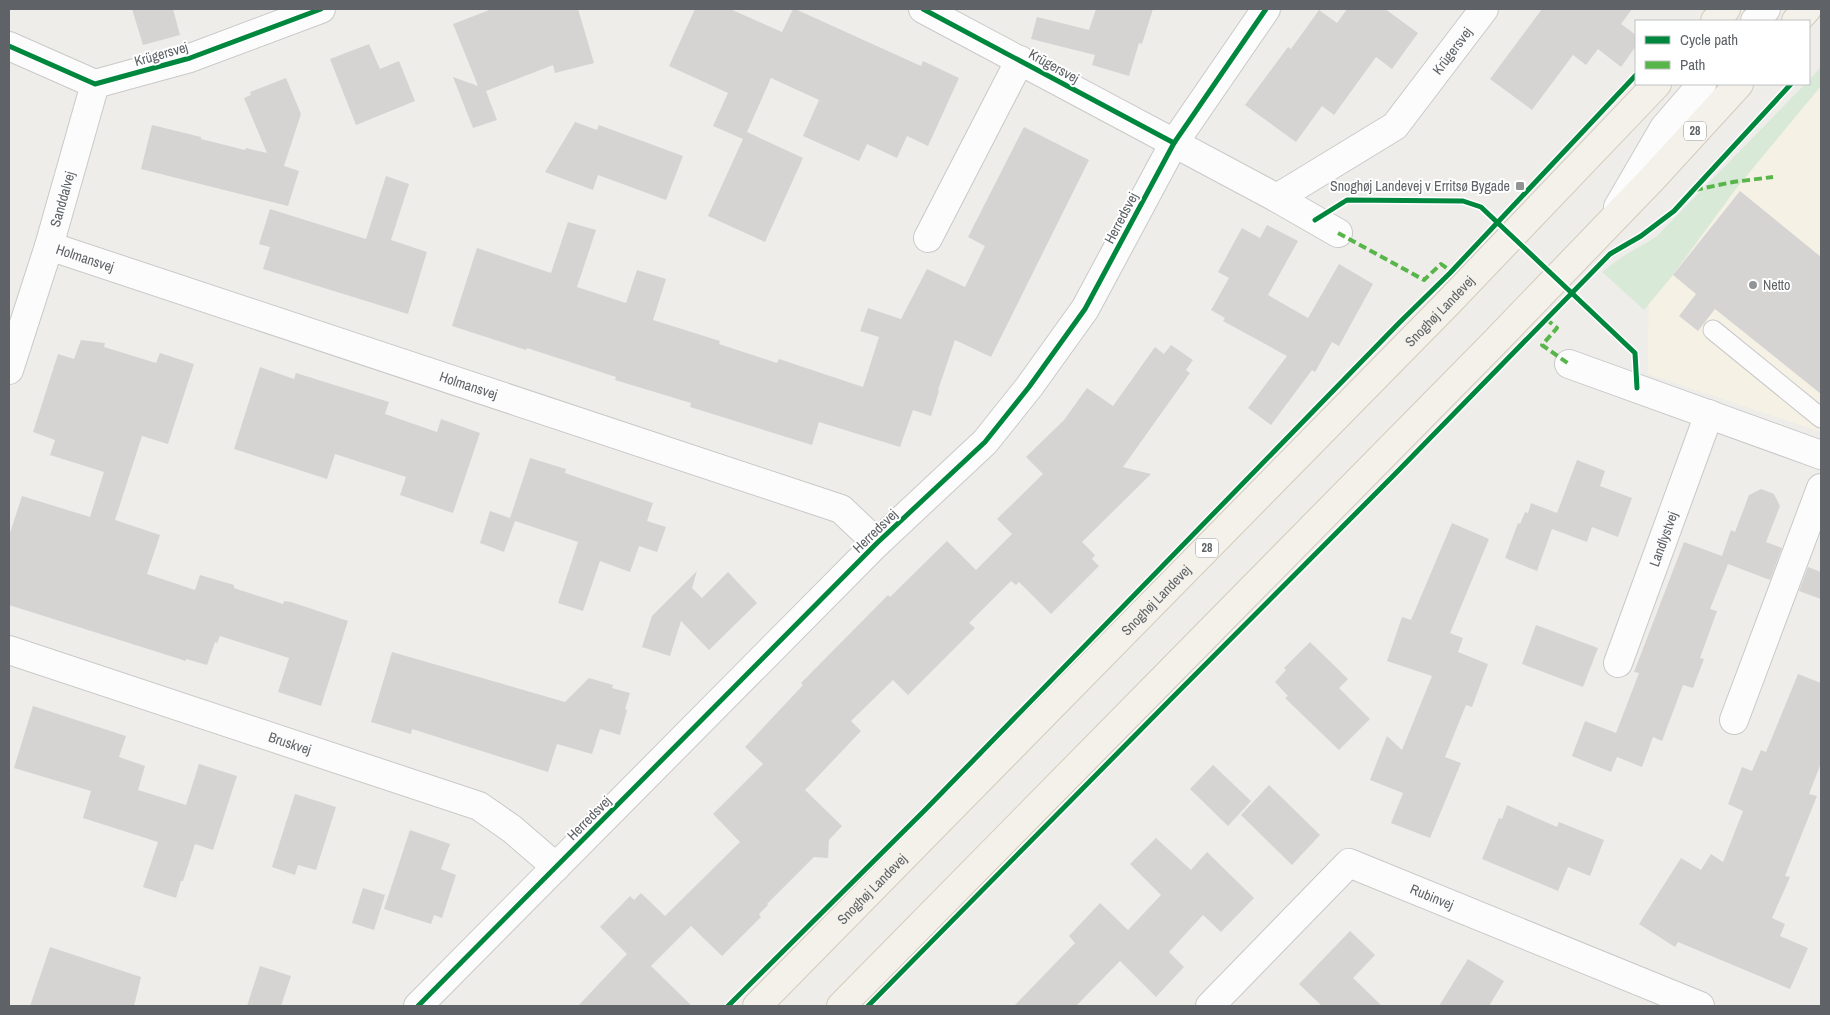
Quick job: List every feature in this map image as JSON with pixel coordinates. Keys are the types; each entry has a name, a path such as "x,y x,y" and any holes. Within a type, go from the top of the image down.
{"main road":[{"path":"1716,20 1726,9"},
{"path":"1797,20 1807,9"},
{"name":"Snoghøj Landevej","path":"757,1006 1447,304 1656,85"},
{"name":"28","path":"841,1006 1494,343 1607,226 1738,85"}],"street":[{"name":"Krügersvej","path":"95,84 190,58 321,9"},
{"name":"Krügersvej","path":"923,9 1277,198 1338,233"},
{"name":"Herredsvej","path":"418,1006 877,543 985,442 1030,387 1085,309 1174,143 1266,9"},
{"name":"Krügersvej","path":"1277,198 1395,126 1484,9"},
{"path":"1757,20 1766,9"},
{"path":"9,46 95,84"},
{"name":"Krügersvej","path":"928,238 1020,60"},
{"name":"Sanddalvej","path":"9,370 49,246 95,84"},
{"path":"1607,226 1664,128 1701,85"},
{"name":"Holmansvej","path":"49,246 841,509 877,543"},
{"path":"1569,364 1821,455"},
{"name":"Landlystvej","path":"1618,663 1709,414"},
{"path":"1734,720 1821,488"},
{"name":"Bruskvej","path":"9,650 479,806 512,829 556,867"},
{"name":"Rubinvej","path":"1210,1006 1349,863 1700,1006"}],"lane":[{"path":"1713,330 1821,418"}],"shaded area":[{"path":"1821,71 1821,432 1648,374 1649,244 1807,85 1810,85 1810,82"}],"green space":[{"path":"1821,67 1821,86 1735,190 1673,275 1644,310 1602,272 1622,257 1656,237 1804,85 1810,85 1810,79"}],"building":[{"path":"132,9 173,9 180,35 143,45"},
{"path":"492,9 578,9 594,63 555,73 553,65 486,91 497,120 473,128 453,77 478,86 453,24"},
{"path":"695,9 730,9 782,32 793,9 795,9 921,66 923,61 959,78 928,146 907,136 897,158 867,144 859,161 803,136 819,100 771,78 747,132 803,158 765,242 708,216 743,139 713,126 728,93 669,66"},
{"path":"1096,9 1153,9 1142,44 1139,43 1129,76 1092,65 1095,55 1031,39 1037,17 1089,30"},
{"path":"1347,9 1385,9 1418,33 1392,69 1376,57 1334,115 1322,106 1296,142 1245,105 1288,47 1291,49 1319,10 1337,23"},
{"path":"1542,9 1632,9 1621,24 1635,34 1635,47 1621,67 1598,49 1586,65 1573,55 1532,110 1490,79"},
{"path":"369,44 380,69 399,61 415,101 356,125 330,59"},
{"path":"286,78 301,114 284,166 299,171 288,206 141,169 152,125 245,150 246,148 267,153 244,98 251,95 250,92"},
{"path":"575,122 597,130 599,125 683,156 666,200 598,175 593,190 545,172"},
{"path":"1024,127 1089,160 991,357 955,340 931,416 913,410 900,447 819,422 812,445 690,407 691,403 615,380 616,377 452,326 477,248 551,273 568,222 596,230 577,287 626,303 637,270 666,279 653,320 720,341 719,344 777,363 779,359 863,387 879,337 860,331 868,308 901,319 927,269 965,287 985,246 968,237"},
{"path":"386,176 409,184 391,240 427,252 408,314 263,269 270,247 259,244 270,209 366,239"},
{"name":"Netto","path":"1740,191 1821,257 1821,394 1715,309 1698,331 1679,316 1696,294 1673,275"},
{"path":"1267,225 1298,241 1268,295 1308,318 1339,264 1373,284 1339,346 1332,342 1315,372 1312,370 1271,425 1248,408 1287,356 1223,321 1225,318 1211,310 1229,278 1218,272 1242,228 1260,238"},
{"path":"81,340 105,343 104,347 156,363 160,353 194,364 168,444 142,436 115,520 160,535 147,574 195,590 200,575 234,585 234,588 283,604 284,601 291,602 348,621 321,706 278,692 289,658 220,636 217,643 215,642 207,665 186,659 186,661 9,605 9,536 22,496 90,517 104,472 50,455 55,440 33,432 58,354 74,359"},
{"path":"1171,345 1193,360 1186,370 1190,373 1123,467 1151,474 1082,542 1095,555 1092,559 1099,566 1051,614 1019,582 1016,585 1011,581 969,623 975,628 908,695 893,680 851,721 861,731 805,790 842,826 829,840 828,858 814,857 767,904 759,914 761,917 722,956 691,926 651,966 692,1006 578,1006 627,954 600,927 630,896 634,900 641,893 665,916 740,842 713,814 763,764 745,747 803,685 801,683 888,595 890,597 947,541 976,570 1012,534 997,519 1043,474 1026,457 1064,420 1087,388 1113,406 1155,347 1164,354"},
{"path":"260,367 294,379 296,373 389,402 385,414 437,432 441,419 480,433 453,513 400,495 406,477 335,454 327,479 234,449"},
{"path":"530,458 566,469 565,473 653,503 647,521 666,527 657,552 639,546 630,572 600,561 583,611 558,603 578,542 515,521 504,552 480,543 490,511 510,518"},
{"path":"1577,460 1605,471 1600,486 1632,498 1618,537 1592,527 1587,542 1552,529 1537,571 1505,558 1518,523 1520,524 1525,512 1528,513 1531,503 1557,513"},
{"path":"1761,489 1774,494 1780,506 1766,542 1782,548 1770,580 1728,564 1710,609 1717,611 1700,658 1704,659 1693,688 1683,685 1662,741 1653,737 1642,767 1617,757 1611,772 1572,756 1585,721 1616,733 1639,673 1634,672 1684,542 1722,556 1731,530 1735,532 1749,495"},
{"path":"1452,523 1489,539 1450,633 1463,638 1458,652 1488,664 1472,707 1466,705 1445,757 1461,763 1430,838 1391,823 1403,793 1370,780 1387,736 1402,750 1432,676 1387,661 1402,617 1411,620"},
{"path":"1808,567 1821,572 1821,599 1799,591"},
{"path":"697,571 692,588 702,598 728,572 757,603 709,650 681,621 670,656 642,647 652,616"},
{"path":"1536,625 1598,648 1583,687 1522,664"},
{"path":"1310,642 1348,679 1339,688 1370,719 1339,750 1285,698 1288,696 1275,682 1286,670 1284,668"},
{"path":"392,652 565,702 589,678 613,685 612,688 630,693 620,735 600,729 592,754 557,744 548,772 412,729 411,734 371,722"},
{"path":"1798,674 1821,683 1821,763 1809,794 1817,796 1785,876 1790,877 1772,918 1785,924 1780,936 1808,948 1790,989 1678,942 1675,947 1639,924 1681,858 1701,870 1711,854 1723,862 1743,811 1728,804 1742,767 1752,771 1761,750 1766,752"},
{"path":"33,706 126,736 119,757 145,766 138,790 186,805 199,764 237,776 213,850 195,844 176,898 143,887 158,842 83,818 91,791 14,768"},
{"path":"1213,765 1251,801 1228,826 1190,789"},
{"path":"1269,785 1320,835 1292,865 1241,815"},
{"path":"295,794 336,807 316,870 298,865 295,875 272,867"},
{"path":"1507,805 1557,827 1559,822 1604,840 1590,876 1568,867 1558,891 1482,859 1499,818 1502,819"},
{"path":"410,830 450,844 441,869 456,875 442,918 434,915 431,924 384,909"},
{"path":"1156,838 1191,870 1207,852 1254,898 1221,932 1203,915 1169,952 1184,967 1156,997 1120,961 1076,1006 1014,1006 1075,943 1069,936 1100,903 1128,930 1161,895 1130,864"},
{"path":"363,888 385,895 374,930 352,923"},
{"path":"1350,931 1375,955 1353,978 1382,1006 1322,1006 1299,984"},
{"path":"50,947 141,977 134,1006 30,1006"},
{"path":"1468,959 1504,981 1489,1006 1439,1006"},
{"path":"260,966 291,976 281,1006 247,1006"}],"marked path":[{"path":"1695,190 1733,182 1773,177"},
{"path":"1338,233 1424,280 1441,264 1452,272"},
{"path":"1546,319 1557,328 1542,345 1569,364"}],"cycle path":[{"path":"9,46 95,84 190,58 321,9"},
{"path":"923,9 1174,143"},
{"path":"418,1006 877,543 985,442 1029,387 1085,309 1174,143 1266,9"},
{"path":"728,1006 925,810 1450,273 1635,76"},
{"path":"868,1006 1610,254 1641,236 1674,211 1790,85"},
{"path":"1315,220 1347,200 1463,201 1481,207 1635,353 1637,388"}],"place":[{"name":"Snoghøj Landevej v Erritsø Bygade","path":"1520,186"},
{"name":"Netto","path":"1753,285"}]}
